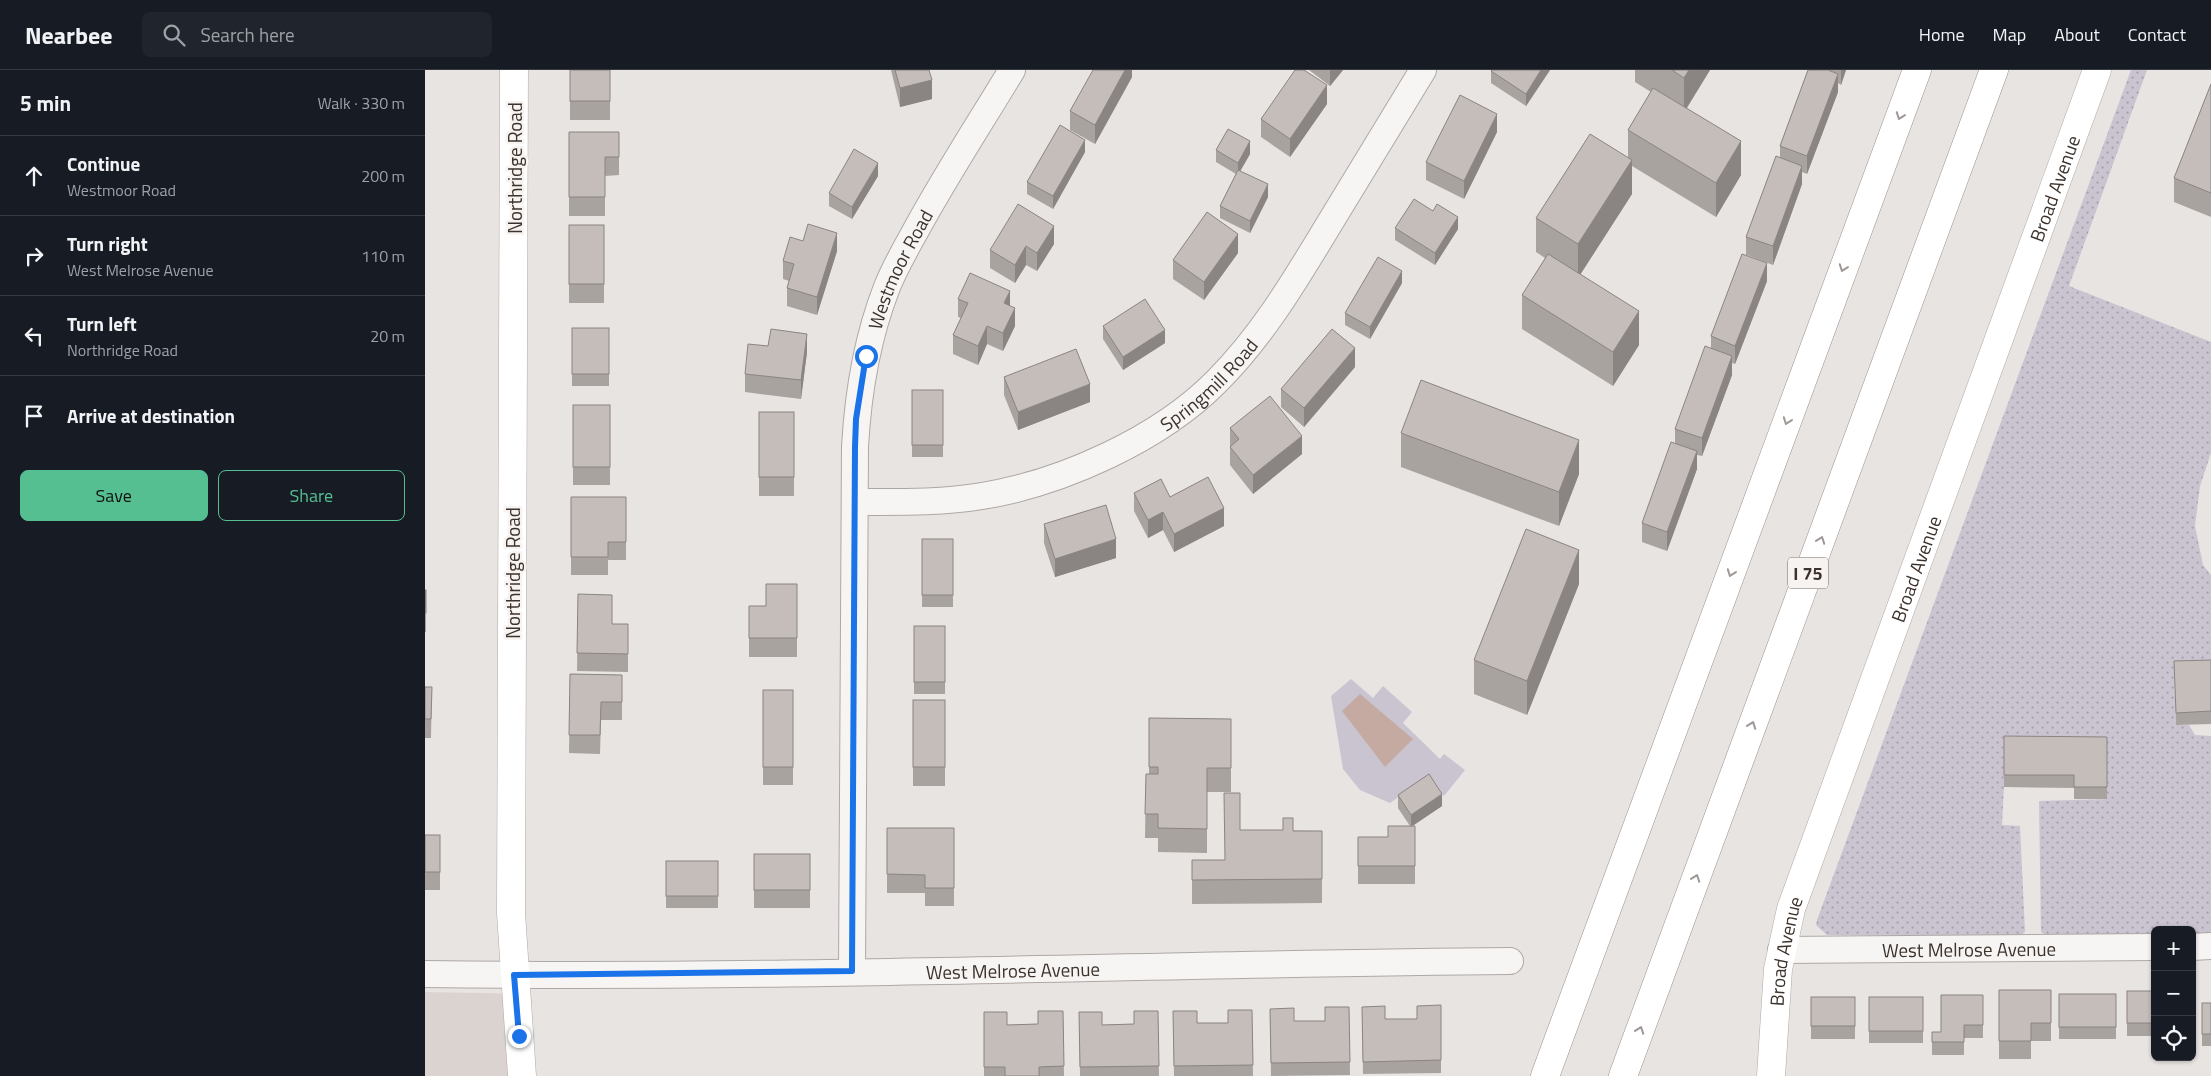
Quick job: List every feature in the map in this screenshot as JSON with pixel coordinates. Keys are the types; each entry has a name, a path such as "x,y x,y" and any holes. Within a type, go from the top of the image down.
{"main road":[{"name":"Northridge Road","path":"514,70 511,853 514,975 522,1076"},
{"path":"1545,1076 1917,70"},
{"name":"I 75","path":"1623,1076 1994,70"},
{"name":"Broad Avenue","path":"1771,1076 1774,1000 1781,950 1791,909 2097,70"}],"street":[{"name":"Westmoor Road","path":"852,971 856,419 871,335 887,286 933,198 1012,70"},
{"name":"Springmill Road","path":"855,502 951,500 990,495 1043,482 1072,471 1128,444 1193,402 1217,381 1267,322 1293,284 1423,70"},
{"path":"2196,947 2211,946"},
{"name":"West Melrose Avenue","path":"1781,950 2151,947"},
{"name":"West Melrose Avenue","path":"425,974 514,975 852,971 1510,961"}],"shaded area":[{"path":"2131,70 2147,70 2069,286 2211,342 2211,453 2200,486 2195,526 2203,565 2211,575 2211,672 2174,674 2176,725 2189,725 2195,735 2211,736 2211,933 2196,934 2196,926 2151,926 2151,934 2047,936 2041,932 2039,801 2107,799 2107,749 2004,787 2002,825 2020,826 2025,932 2020,936 1827,935 1816,925"},
{"path":"1351,679 1373,698 1383,686 1412,712 1403,723 1440,759 1444,754 1465,770 1444,796 1424,779 1390,803 1360,790 1343,769 1331,696"},
{"path":"1360,694 1413,739 1385,767 1342,711"},
{"path":"425,992 531,994 535,1076 425,1076"}],"building":[{"path":"570,70 610,70 610,101 570,101"},
{"path":"895,70 929,70 932,80 900,88"},
{"path":"1093,70 1125,70 1095,125 1070,111"},
{"path":"1295,70 1304,70 1327,85 1290,139 1261,119"},
{"path":"1492,70 1541,70 1526,94"},
{"path":"1672,70 1689,70 1684,78"},
{"path":"1808,70 1828,70 1838,74 1807,156 1780,146"},
{"path":"2211,84 2211,193 2174,178"},
{"path":"1653,88 1741,141 1716,183 1628,130"},
{"path":"1460,95 1497,114 1464,181 1426,162"},
{"path":"1060,125 1085,140 1053,196 1027,182"},
{"path":"1228,129 1250,141 1238,163 1216,150"},
{"path":"569,132 619,132 619,157 605,157 605,197 569,197"},
{"path":"1590,134 1632,160 1578,244 1536,218"},
{"path":"854,149 878,163 852,207 829,193"},
{"path":"1776,156 1802,166 1773,246 1746,237"},
{"path":"1238,170 1268,184 1250,221 1220,206"},
{"path":"1414,199 1433,211 1437,204 1458,217 1435,253 1395,228"},
{"path":"1018,204 1054,226 1037,253 1026,246 1015,265 990,250"},
{"path":"1207,212 1238,234 1204,282 1173,260"},
{"path":"808,224 837,233 817,297 787,288 794,264 783,261 790,237 803,241"},
{"path":"569,225 604,225 604,284 569,284"},
{"path":"1548,254 1639,311 1613,352 1522,295"},
{"path":"1742,254 1767,263 1735,346 1711,336"},
{"path":"1378,257 1402,271 1370,327 1345,313"},
{"path":"970,273 1010,291 1004,303 1015,308 1003,333 987,326 978,346 953,335 968,303 958,299"},
{"path":"1145,299 1165,330 1123,357 1103,326"},
{"path":"572,328 609,328 609,374 572,374"},
{"path":"771,329 807,334 801,380 745,374 748,344 768,346"},
{"path":"1332,329 1355,348 1304,408 1281,389"},
{"path":"1705,346 1732,356 1702,438 1675,429"},
{"path":"1076,349 1090,384 1018,412 1004,377"},
{"path":"1421,380 1579,440 1559,492 1401,433"},
{"path":"912,390 943,390 943,445 912,445"},
{"path":"1270,396 1302,436 1253,475 1230,447 1239,439 1230,428"},
{"path":"573,405 610,405 610,467 573,467"},
{"path":"759,412 794,412 794,477 759,477"},
{"path":"1671,442 1697,451 1667,532 1642,523"},
{"path":"1208,477 1224,508 1174,534 1163,512 1148,520 1134,493 1161,479 1170,497"},
{"path":"571,497 626,497 626,542 608,542 608,557 571,557"},
{"path":"1106,505 1116,539 1055,559 1044,524"},
{"path":"1526,529 1579,550 1527,681 1474,660"},
{"path":"922,539 953,539 953,595 922,595"},
{"path":"766,584 797,584 797,638 749,638 749,606 766,606"},
{"path":"426,590 426,613 425,613"},
{"path":"578,594 612,595 612,624 628,624 628,654 577,653"},
{"path":"914,626 945,626 945,682 914,682"},
{"path":"2211,660 2211,711 2176,713 2174,661"},
{"path":"570,674 622,675 622,702 601,702 600,735 569,735"},
{"path":"425,687 432,687 431,719 425,719"},
{"path":"763,690 793,690 793,767 763,767"},
{"path":"913,700 945,700 945,767 913,767"},
{"path":"1149,718 1231,719 1231,768 1207,768 1207,829 1158,828 1158,814 1145,814 1146,774 1158,774 1158,767 1149,767"},
{"path":"2004,736 2107,737 2107,787 2074,787 2074,775 2004,775"},
{"path":"1429,774 1442,794 1411,815 1398,795"},
{"path":"1224,793 1240,793 1240,830 1283,830 1283,818 1293,818 1293,831 1322,831 1322,879 1192,880 1192,860 1225,860"},
{"path":"1388,826 1415,826 1415,866 1358,866 1358,837 1388,837"},
{"path":"887,828 954,828 954,888 925,888 925,875 887,874"},
{"path":"425,835 440,835 440,872 425,872"},
{"path":"754,854 810,854 810,890 754,890"},
{"path":"666,861 718,861 718,896 666,896"},
{"path":"1999,990 2051,990 2051,1023 2031,1023 2031,1041 1999,1041"},
{"path":"2127,991 2151,991 2151,1023 2127,1023"},
{"path":"2059,994 2116,994 2116,1027 2059,1027"},
{"path":"1941,995 1983,995 1983,1025 1964,1025 1964,1042 1932,1042 1932,1032 1941,1032"},
{"path":"1811,997 1855,997 1855,1026 1811,1026"},
{"path":"1869,997 1923,997 1923,1031 1869,1031"},
{"path":"2202,1003 2211,1003 2211,1034 2202,1034"},
{"path":"1441,1005 1441,1060 1363,1062 1362,1007 1385,1006 1385,1019 1417,1019 1417,1006"},
{"path":"1325,1007 1349,1007 1350,1062 1271,1063 1270,1009 1294,1008 1294,1021 1325,1021"},
{"path":"1228,1010 1252,1010 1253,1065 1174,1066 1173,1011 1197,1011 1197,1023 1228,1023"},
{"path":"1038,1011 1063,1011 1064,1066 1039,1067 1039,1076 1005,1076 1005,1067 984,1067 984,1012 1007,1012 1007,1025 1038,1024"},
{"path":"1134,1011 1158,1011 1159,1066 1080,1067 1079,1012 1102,1012 1102,1025 1134,1024"}],"route":[{"path":"519,1036 514,975 852,971 855,447 856,419 866,356"}]}
